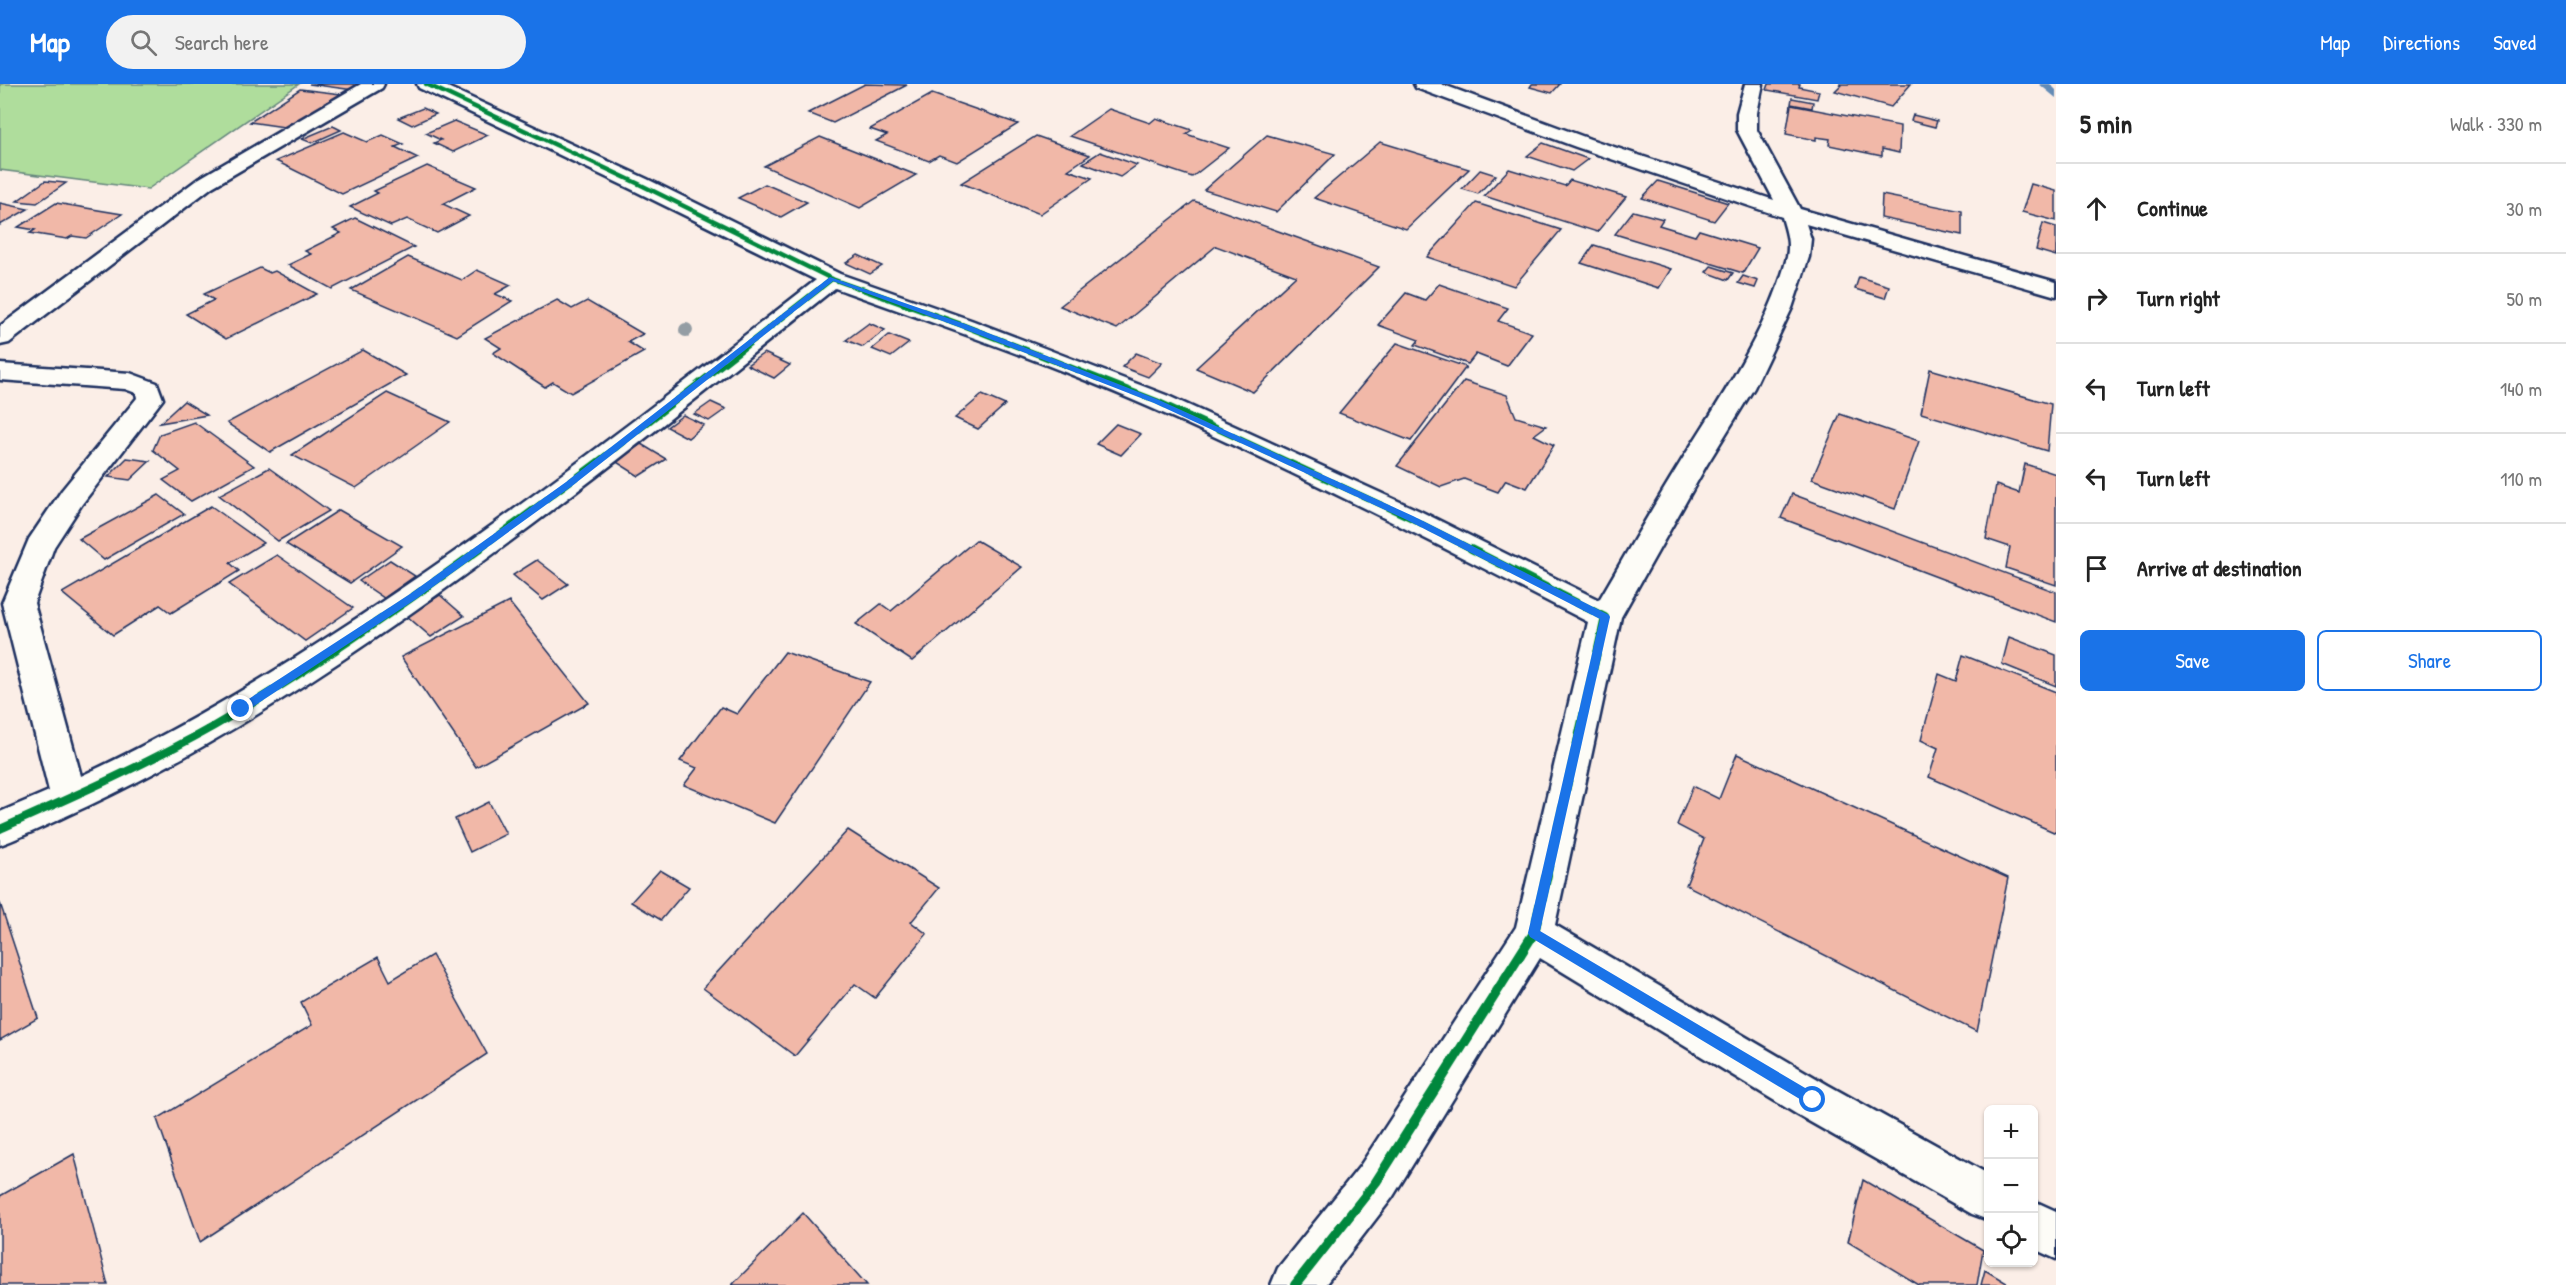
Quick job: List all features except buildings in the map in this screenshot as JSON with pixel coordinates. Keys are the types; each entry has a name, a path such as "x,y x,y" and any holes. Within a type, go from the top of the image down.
{"street":[{"path":"0,338 205,183 375,84"},
{"path":"426,84 639,184 832,279 962,326 1156,401 1410,518 1605,617"},
{"path":"1423,84 1572,140 1792,213 2056,289"},
{"path":"1295,1285 1376,1182 1534,933 1605,617 1692,466 1741,388 1780,308 1798,257 1800,239 1792,213 1747,130 1749,104 1754,84"},
{"path":"0,830 97,787 241,709 413,596 569,484 832,279"},
{"path":"0,310 32,312"},
{"path":"0,372 130,381 148,389 150,399 72,497 40,546 18,603 69,799"},
{"path":"1534,933 1803,1094 1984,1195"},
{"path":"2038,1226 2056,1236"}],"green space":[{"path":"0,84 299,84 148,189 0,170"}],"waterway":[{"path":"2044,84 2056,95"}],"cycle path":[{"path":"426,84 639,184 832,279 962,325 1157,401 1410,518 1605,617 1534,933 1376,1182 1295,1285"},
{"path":"0,829 184,742 320,659 396,608 544,502 832,279"}],"route":[{"path":"241,709 413,596 569,484 832,279 962,326 1156,401 1410,518 1605,617 1534,933 1813,1100"}]}
